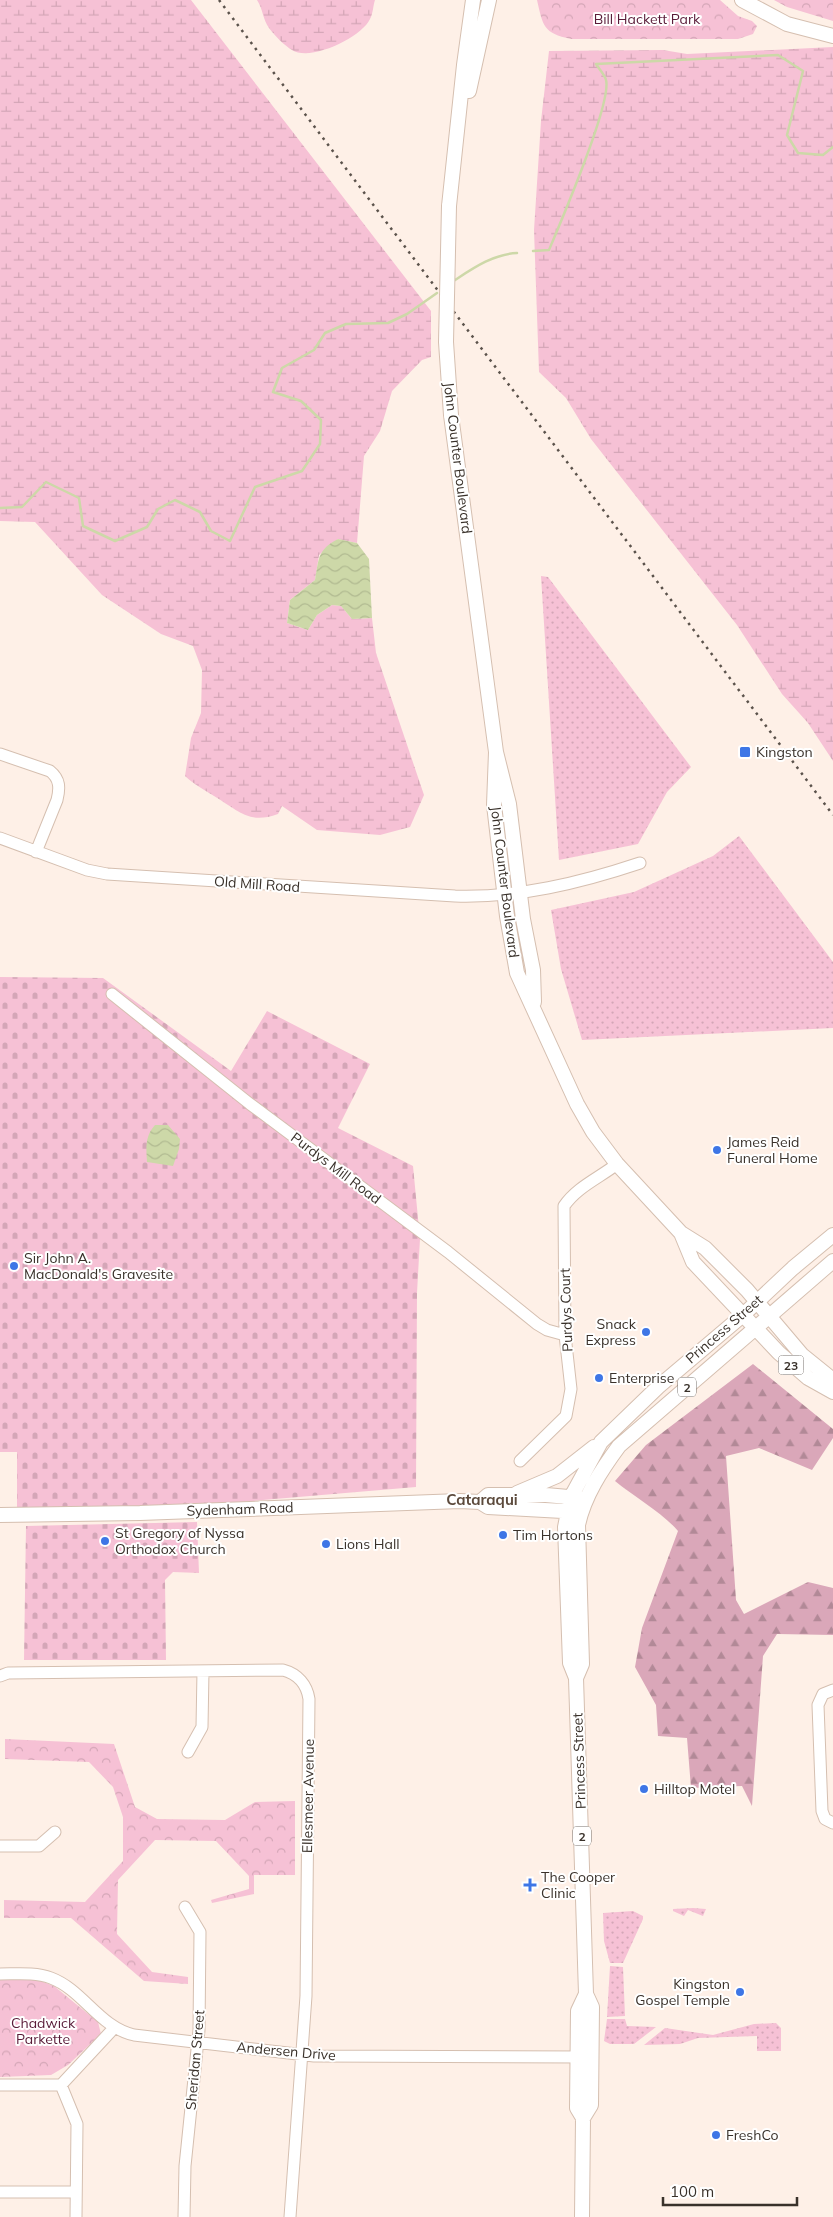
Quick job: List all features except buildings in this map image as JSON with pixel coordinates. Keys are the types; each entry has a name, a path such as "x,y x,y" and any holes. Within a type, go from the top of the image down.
{"main road":[{"name":"John Counter Boulevard","path":"473,0 449,206 446,316 451,415 496,752 509,804 520,892 533,970 534,1007"},
{"name":"John Counter Boulevard","path":"454,162 489,0"},
{"path":"742,0 787,24 833,36"},
{"name":"John Counter Boulevard","path":"496,752 494,805 504,894 517,973 577,1104 593,1132 617,1164 681,1233 705,1248 771,1317"},
{"name":"John Counter Boulevard","path":"681,1233 693,1262 743,1315"},
{"name":"Princess Street","path":"578,1508 571,1496 601,1442 658,1387 743,1315 793,1268 833,1236"},
{"name":"Princess Street","path":"582,2217 583,2118 591,2105 593,2057 592,2007 586,1994 576,1678 570,1663 566,1558 578,1508 605,1464 619,1446 771,1317 833,1261"},
{"name":"23","path":"743,1315 801,1373 833,1392"},
{"name":"23","path":"771,1317 802,1355 833,1380"},
{"path":"511,1495 557,1476 601,1442"},
{"name":"Sydenham Road","path":"480,1502 488,1496 571,1496"},
{"name":"Sydenham Road","path":"0,1514 140,1513 480,1502 488,1507 578,1508"},
{"name":"Princess Street","path":"583,2118 577,2108 578,2011 586,1994"}],"street":[{"path":"0,754 50,772 58,782 57,800 36,852"},
{"name":"Old Mill Road","path":"0,838 87,870 107,874 454,896 520,892 594,878 640,863"},
{"name":"Purdys Mill Road","path":"112,994 250,1104 448,1252 537,1324 547,1330 565,1335"},
{"name":"Purdys Court","path":"520,1461 566,1416 571,1389 565,1335 564,1206 581,1188 617,1164"},
{"name":"Ellesmeer Avenue","path":"0,1676 8,1674 283,1670 298,1677 308,1692 307,1980 290,2217"},
{"path":"188,1752 202,1727 203,1671"},
{"path":"833,1690 823,1694 818,1705 822,1811 825,1819 833,1823"},
{"path":"0,1846 39,1846 55,1832"},
{"name":"Sheridan Street","path":"184,2217 184,2166 198,2042 200,1932 185,1907"},
{"name":"Andersen Drive","path":"0,1974 38,1974 52,1978 64,1985 114,2028 134,2035 301,2055 593,2057"},
{"path":"0,2085 61,2085 114,2028"},
{"path":"61,2085 76,2124 76,2217"},
{"path":"0,2192 76,2192"}],"green space":[{"path":"0,0 191,0 431,311 431,357 422,360 392,391 380,431 364,456 357,543 338,539 319,555 315,580 290,600 287,623 308,630 317,615 332,605 341,606 352,619 372,618 376,653 424,795 410,827 380,835 317,830 282,806 278,814 259,818 251,817 237,811 192,782 185,776 191,738 201,713 202,670 193,646 161,634 102,595 35,522 0,521"},
{"path":"257,0 375,0 370,19 357,33 335,46 311,53 300,53 289,48 271,31 265,22"},
{"name":"Bill Hackett Park","path":"537,0 720,0 738,16 752,21 757,26 753,34 738,39 571,39 555,34 546,27"},
{"path":"774,0 833,0 833,21 787,7"},
{"path":"833,47 833,761 808,723 782,694 737,625 591,439 566,398 539,372 534,230 541,121 549,51 663,50 687,54"},
{"path":"541,576 548,577 691,767 667,792 638,844 559,860"},
{"path":"739,836 833,962 833,1028 582,1040 561,969 551,910 634,892 713,856"},
{"path":"0,977 103,978 231,1071 267,1011 370,1064 338,1128 413,1166 420,1239 417,1293 416,1487 146,1510 17,1512 17,1452 0,1452"},
{"path":"753,1364 833,1429 833,1438 812,1470 759,1448 726,1456 736,1600 744,1614 808,1582 833,1588 833,1635 777,1634 763,1656 752,1806 742,1786 691,1788 687,1738 658,1736 656,1705 635,1667 642,1628 678,1531 657,1512 615,1481 646,1445"},
{"path":"197,1522 199,1573 173,1572 165,1580 166,1660 24,1660 26,1526"},
{"path":"5,1739 114,1744 135,1807 157,1819 225,1820 255,1802 295,1801 295,1875 254,1875 254,1894 212,1903 211,1900 249,1889 249,1876 216,1841 155,1840 118,1880 117,1934 152,1972 188,1977 188,1984 144,1981 71,1918 4,1918 4,1900 85,1902 123,1861 123,1817 113,1787 89,1762 5,1759"},
{"path":"673,1909 706,1909 703,1916 688,1910 684,1916 673,1911"},
{"path":"633,1911 643,1916 643,1919 623,1963 610,1963 604,1941 603,1913"},
{"path":"610,1966 623,1967 625,2016 607,2017"},
{"name":"Chadwick Parkette","path":"0,1980 38,1980 54,1986 98,2022 101,2034 68,2065 51,2075 0,2077"},
{"path":"607,2019 625,2019 627,2026 656,2027 634,2044 610,2044 604,2041"},
{"path":"776,2023 781,2028 781,2051 757,2051 757,2036 698,2038 680,2044 644,2045 665,2028 713,2035 754,2024"}],"water":[{"path":"338,539 357,543 369,559 372,618 352,619 341,606 332,605 317,615 308,630 287,623 290,600 315,580 320,556 326,547"},
{"path":"155,1125 168,1125 180,1139 179,1149 173,1166 147,1162 146,1147 149,1133"}],"waterway":[{"path":"596,64 778,55 803,71 787,135 798,153 823,155 833,147"},
{"path":"533,251 549,250 594,137 606,93 606,80 596,64"},
{"path":"452,282 491,259 517,253"},
{"path":"0,508 22,507 46,482 79,498 83,526 115,541 147,527 158,509 175,500 200,512 211,531 230,541 255,487 302,471 320,444 321,420 301,401 273,392 282,368 314,350 325,333 346,324 388,323 407,314 437,293"}],"railway":[{"path":"219,0 833,815"}],"place":[{"name":"Kingston","path":"745,752"},
{"name":"James Reid Funeral Home","path":"717,1150"},
{"name":"Sir John A. MacDonald's Gravesite","path":"14,1266"},
{"name":"Snack Express","path":"646,1332"},
{"name":"Enterprise","path":"599,1378"},
{"name":"Tim Hortons","path":"503,1535"},
{"name":"St Gregory of Nyssa Orthodox Church","path":"105,1541"},
{"name":"Lions Hall","path":"326,1544"},
{"name":"Hilltop Motel","path":"644,1789"},
{"name":"The Cooper Clinic","path":"530,1885"},
{"name":"Kingston Gospel Temple","path":"740,1992"},
{"name":"FreshCo","path":"716,2135"}],"district":[{"name":"Cataraqui","path":"482,1499"}]}
